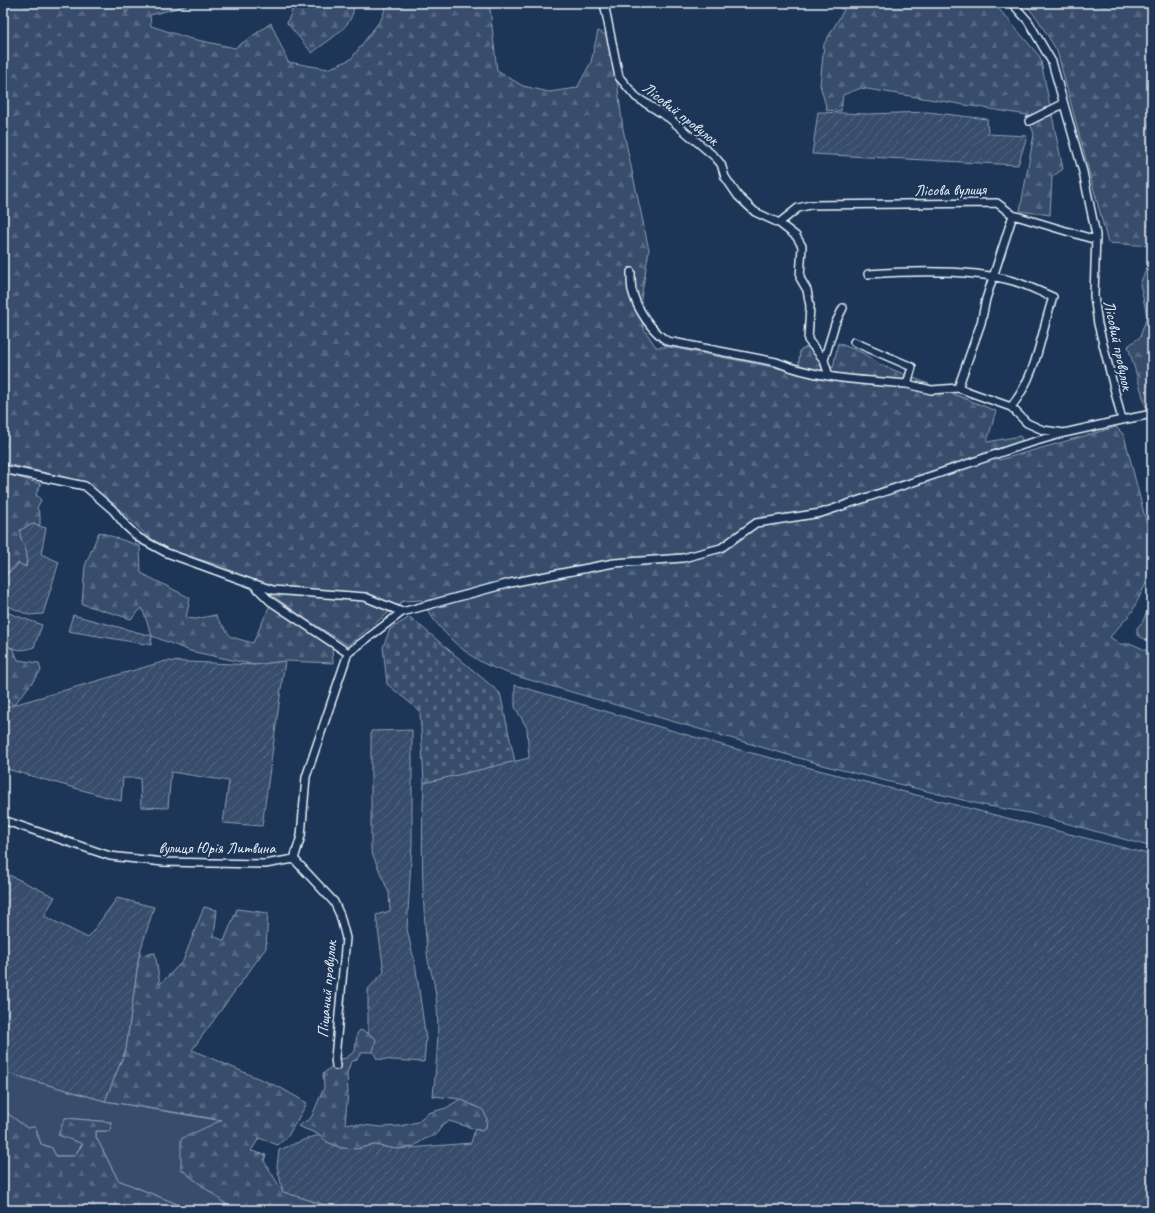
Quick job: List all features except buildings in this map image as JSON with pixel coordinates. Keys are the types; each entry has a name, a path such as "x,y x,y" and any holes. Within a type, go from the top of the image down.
{"street":[{"name":"Лісовий провулок","path":"604,3 619,77 636,97 669,118 715,157 721,164 725,177 738,196 755,212 779,223 796,236 802,246 800,278 807,290 810,306 808,340 824,360"},
{"name":"Лісовий провулок","path":"1012,3 1028,22 1052,62 1083,172 1096,240 1094,296 1098,324 1122,420"},
{"path":"1029,122 1064,104"},
{"name":"Лісова вулиця","path":"779,223 798,208 810,205 997,203 1013,215"},
{"path":"958,388 981,322 1013,215 1096,240"},
{"path":"631,272 632,290 641,310 656,333 667,341 776,362 792,368 852,380 908,384 931,390 958,388 1011,407 1027,423 1043,430 1064,433"},
{"path":"868,274 939,273 993,278 1013,281 1054,297 1044,325 1037,359 1020,395 1011,407"},
{"path":"829,376 824,360 834,324 844,308"},
{"path":"854,342 912,367 908,384"},
{"path":"253,584 270,601 348,653 402,612 510,582 614,563 683,558 721,548 756,523 821,513 1023,445 1064,433 1152,414"},
{"path":"3,469 85,486 113,510 126,526 139,538 167,553 253,584 273,590 365,597 402,612"},
{"name":"вулиця Юрія Литвина","path":"3,820 110,856 163,862 266,864 294,860 301,836 306,777 348,653"},
{"name":"Піщаний провулок","path":"294,860 334,902 346,938 335,1058 336,1066"}],"green space":[{"path":"3,3 125,3 126,13 133,3 197,3 150,15 151,26 188,38 235,48 271,23 288,62 328,69 351,59 382,18 387,3 485,3 490,9 497,71 523,86 549,92 577,88 591,62 598,31 606,35 617,81 623,129 649,250 639,311 644,329 656,347 669,347 798,372 800,350 809,346 833,368 838,343 863,353 879,364 996,411 987,442 1020,436 1023,441 997,450 999,460 1116,427 1124,435 1152,545 1152,571 1132,612 1110,637 1120,644 1132,644 1152,653 1152,847 1029,813 983,805 830,767 523,678 487,665 477,660 458,646 441,629 427,610 422,600 403,601 348,645 307,620 255,583 222,566 171,551 146,535 114,504 87,484 60,476 3,463"},
{"path":"295,3 354,3 353,11 346,26 312,53 287,23"},
{"path":"829,3 994,3 1040,57 1063,169 1052,177 1050,215 1020,211 1034,134 1027,115 861,88 843,95 841,111 827,110 820,85 824,44 844,10"},
{"path":"1024,3 1152,3 1152,246 1108,243 1057,51 1037,18"},
{"path":"818,112 867,114 928,112 987,119 988,134 1027,136 1018,165 812,154"},
{"path":"1152,256 1152,406 1146,407 1128,346 1140,337 1147,316 1140,284"},
{"path":"3,473 41,484 36,494 41,500 37,508 40,515 40,525 33,524 20,536 27,550 26,567 18,563 5,575 3,575"},
{"path":"33,524 46,528 41,554 59,562 43,614 29,615 3,604 3,575 15,568 18,563 26,567 27,555 20,535 20,530"},
{"path":"99,532 140,546 141,573 190,598 186,618 196,619 215,615 231,637 253,643 270,605 332,647 333,663 285,661 255,665 190,651 152,636 142,608 131,619 82,604 85,566"},
{"path":"1152,609 1152,643 1137,635 1137,628 1143,621 1147,611"},
{"path":"3,611 42,625 34,647 18,650 3,643"},
{"path":"73,615 152,636 151,645 68,631"},
{"path":"410,617 500,693 515,762 424,783 420,711 387,684 383,647 390,629"},
{"path":"3,643 14,650 18,660 39,663 41,671 14,705 3,699"},
{"path":"166,661 255,665 285,661 262,826 223,823 229,781 171,772 168,808 141,807 140,778 123,778 121,801 3,768 3,708"},
{"path":"515,685 736,749 1152,855 1152,1210 342,1210 283,1192 277,1167 279,1150 309,1138 320,1135 327,1142 341,1148 356,1149 374,1145 396,1149 471,1143 475,1129 482,1131 486,1128 487,1119 483,1110 460,1099 433,1096 438,1025 434,983 427,955 424,909 422,825 424,783 529,758 527,728 515,707"},
{"path":"412,730 412,844 407,929 416,969 426,1039 424,1062 377,1059 373,1052 376,1039 368,1033 368,989 384,972 376,915 390,911 389,893 371,851 371,731"},
{"path":"3,872 55,897 44,916 88,938 117,898 154,907 139,955 126,1049 105,1101 3,1072"},
{"path":"204,907 217,910 214,936 224,941 237,909 268,913 266,948 192,1050 281,1088 307,1103 288,1136 278,1145 259,1138 251,1151 266,1155 264,1161 283,1192 342,1210 233,1210 181,1169 181,1139 222,1120 105,1101 126,1049 139,955 155,953 160,984 183,961"},
{"path":"360,1030 377,1039 373,1052 362,1052 356,1060 351,1062 347,1073 348,1093 345,1123 381,1127 400,1126 417,1122 428,1113 446,1108 460,1099 484,1110 487,1119 486,1128 482,1131 449,1121 442,1125 436,1135 425,1139 412,1147 396,1149 374,1145 356,1149 341,1148 327,1142 320,1135 298,1126 311,1118 324,1088 323,1074 340,1059 346,1058 355,1051 357,1034"},
{"path":"3,1072 105,1101 223,1121 181,1169 233,1210 187,1210 177,1204 118,1180 96,1137 96,1131 110,1131 111,1122 65,1118 83,1143 74,1156 56,1156 52,1148 41,1144 35,1127 27,1128 3,1110"},
{"path":"3,1110 27,1128 35,1127 41,1144 52,1148 56,1156 74,1156 83,1144 58,1135 65,1118 111,1122 110,1131 96,1131 96,1137 118,1180 177,1204 187,1210 3,1210"}]}
